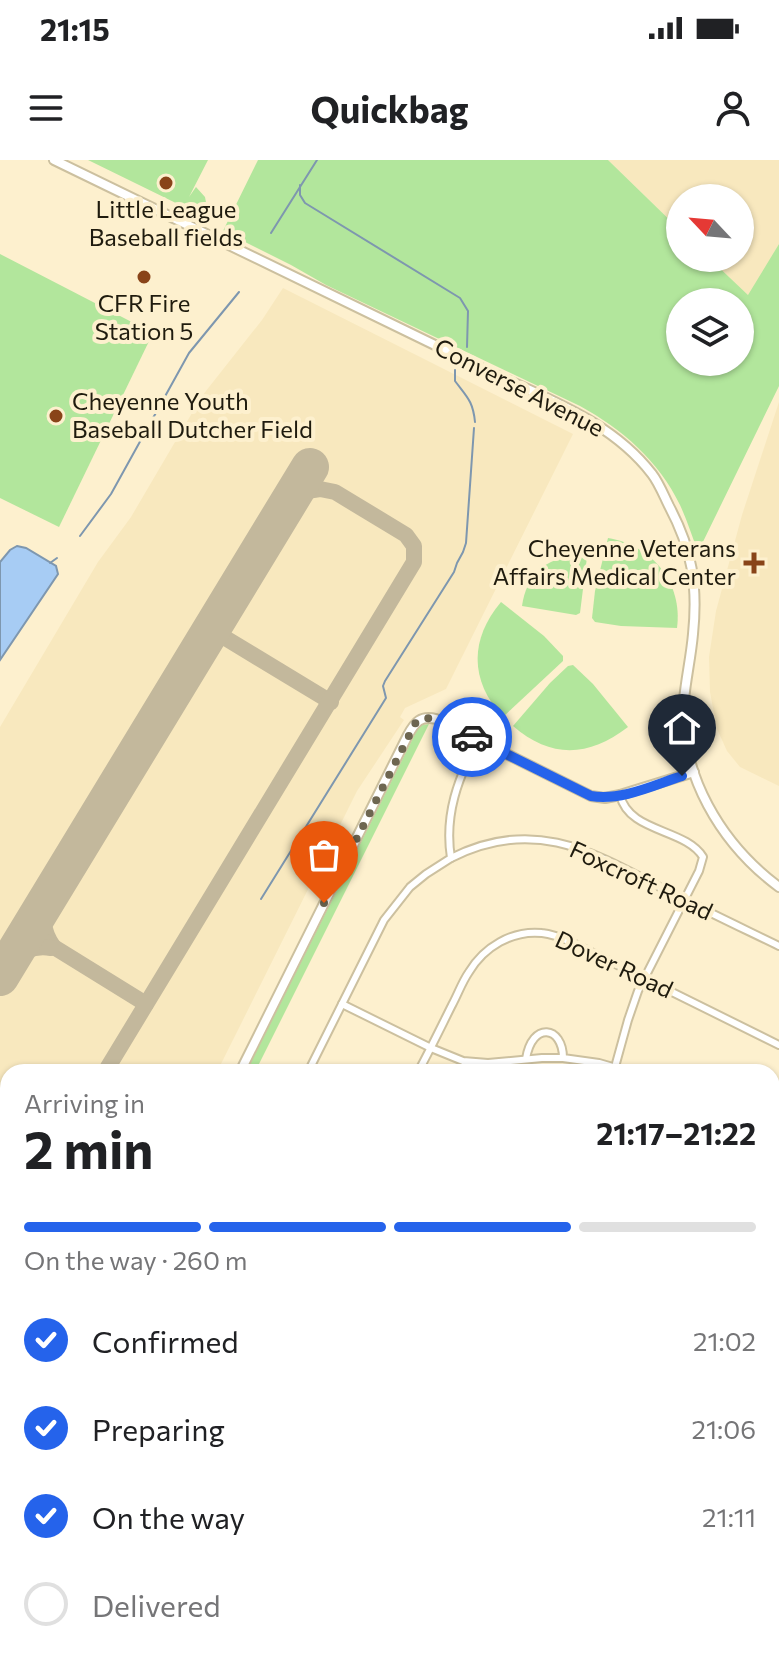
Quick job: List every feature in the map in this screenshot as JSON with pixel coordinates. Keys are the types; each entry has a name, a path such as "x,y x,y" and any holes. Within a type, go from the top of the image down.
{"main road":[{"name":"Converse Avenue","path":"54,160 581,414 624,444 653,475 685,539 691,560 694,624 684,702 685,733 694,772 711,812 724,832 743,857 779,887"},
{"path":"244,1064 410,731 420,719 436,719 591,796 605,798 620,795 694,772"}],"street":[{"path":"451,858 449,816 455,790 478,740"},
{"path":"616,1064 644,978 703,857 689,844 631,815 620,795"},
{"name":"Foxcroft Road","path":"312,1064 375,936 396,903 426,874 451,858 501,841 551,841 595,854 779,946"},
{"name":"Dover Road","path":"422,1064 469,972 481,955 512,936 542,933 557,936 779,1045"},
{"path":"342,1004 431,1048 474,1063 563,1058 603,1064"},
{"path":"526,1059 532,1039 545,1033 560,1040 563,1058"}],"shaded area":[{"path":"608,160 779,160 779,244 754,288 741,288 724,272 754,272 754,184 666,184 666,216"},
{"path":"283,288 573,434 446,689 405,708 400,717 404,720 357,791 221,1064 0,1064 0,727 98,562 131,517 202,396"},
{"name":"Cheyenne Veterans Affairs Medical Center","path":"779,402 779,786 740,767 727,751 717,729 710,692 709,657 716,611 742,515"}],"green space":[{"name":"Little League Baseball fields","path":"88,160 208,160 189,197 196,187 205,197 208,213 191,211 187,203 184,207"},
{"path":"258,160 608,160 666,216 666,272 724,272 741,288 666,288 666,376 754,376 752,288 779,244 779,386 698,552 680,505 661,474 638,448 610,425 580,406 326,285 223,231"},
{"name":"Cheyenne Youth Baseball Dutcher Field","path":"0,254 153,333 59,527 0,498"},
{"path":"608,538 638,549 661,569 675,596 677,628 595,622 592,618 595,591"},
{"path":"587,557 580,613 576,615 522,606 528,586 539,570 555,560"},
{"path":"501,602 544,636 563,656 563,661 503,717 484,689 478,660 483,631"},
{"path":"573,665 628,727 584,749 556,749 527,737 513,726 550,683"},
{"path":"429,724 259,1064 250,1064 417,730"}],"water":[{"path":"17,546 56,566 58,574 0,660 0,562"}],"waterway":[{"path":"271,233 317,160"},
{"path":"300,185 300,195 305,203 460,298 468,311 467,347"},
{"path":"80,536 111,494 189,353 239,292"},
{"path":"455,370 455,381 471,404 475,422"},
{"path":"261,899 386,698 385,681 454,572 466,543 474,428"},
{"path":"50,563 57,558"}],"taxiway":[{"path":"110,1064 414,562 414,546 406,535 335,492 320,489 307,491 296,497 282,514"},
{"path":"201,647 210,638 222,636 331,702"},
{"path":"47,899 44,923 53,946"},
{"path":"28,931 146,1004"},
{"path":"7,966 27,951 51,948"}],"runway":[{"path":"0,977 310,467"}],"way so far":[{"path":"324,903 416,722 433,718 472,737"}],"place":[{"name":"Little League Baseball fields","path":"166,183"},
{"name":"CFR Fire Station 5","path":"144,277"},
{"name":"Cheyenne Youth Baseball Dutcher Field","path":"56,416"},
{"name":"Cheyenne Veterans Affairs Medical Center","path":"754,563"}],"route":[{"path":"472,737 591,796 605,798 620,795 682,776"}]}
